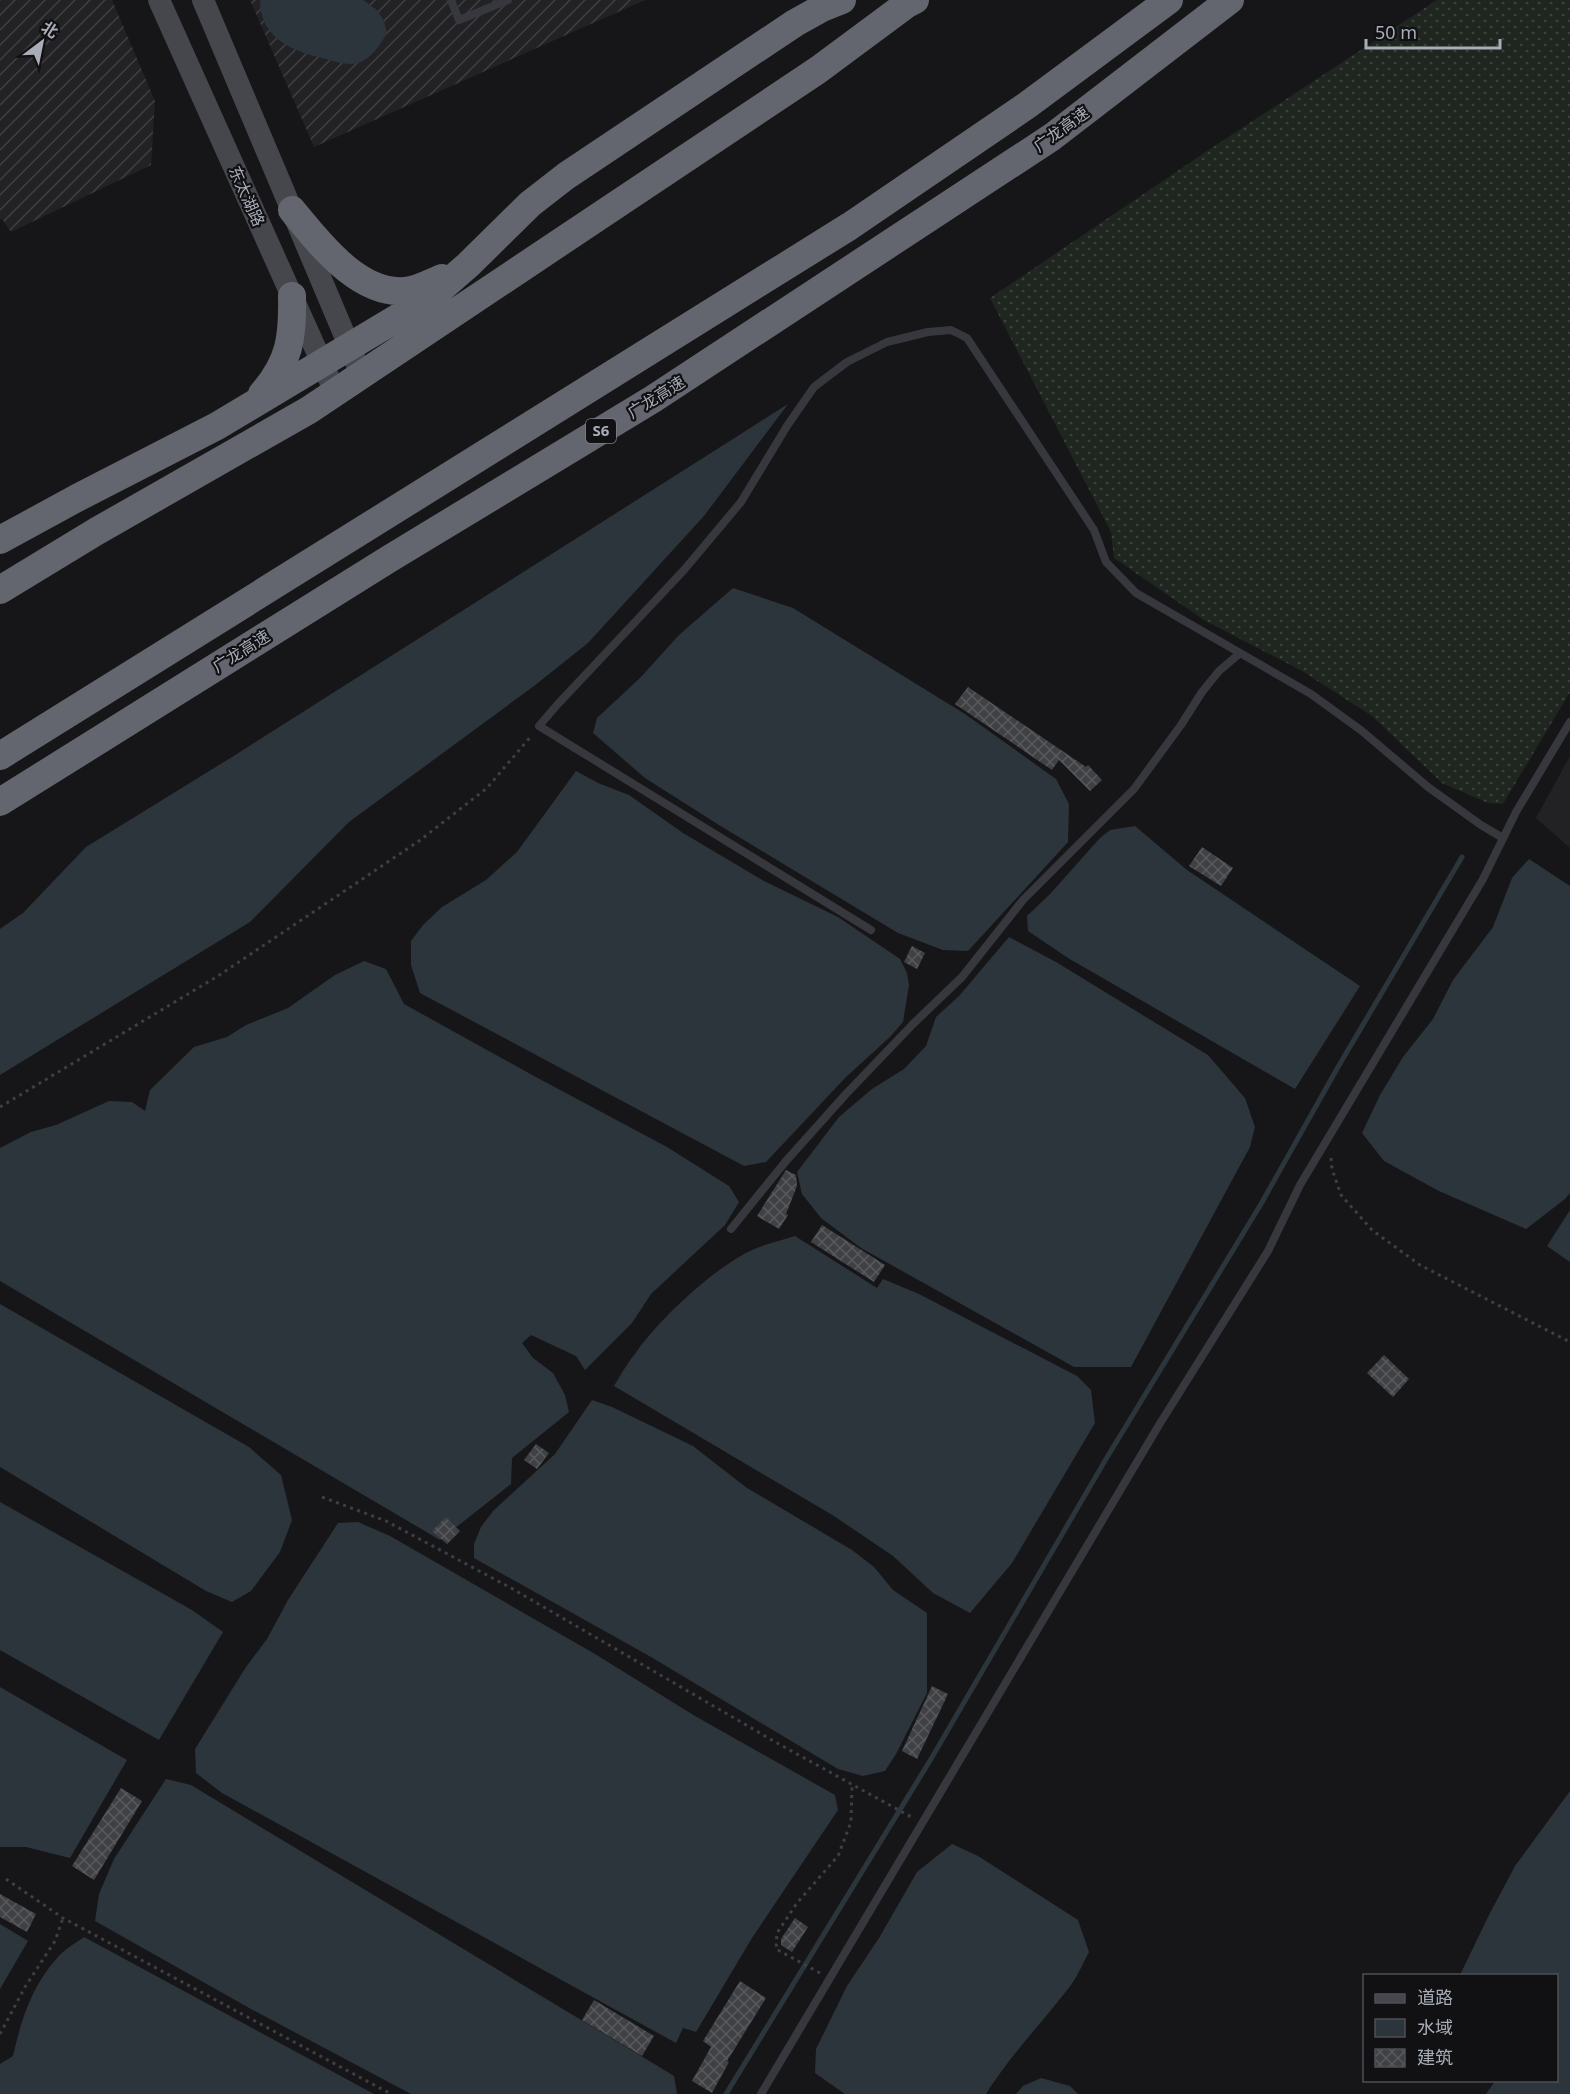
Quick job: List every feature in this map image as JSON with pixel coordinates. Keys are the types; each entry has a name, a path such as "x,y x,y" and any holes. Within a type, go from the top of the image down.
{"highway":[{"path":"0,540 217,426 429,299 468,265 530,204 566,176 795,23 842,0"},
{"path":"0,590 96,531 309,410 818,70 915,0"},
{"name":"广龙高速","path":"0,802 379,565 653,399 1052,137 1230,0"},
{"name":"S6","path":"0,756 830,238 1026,106 1162,6"},
{"path":"292,210 318,242 353,275 381,289 411,291 468,265"},
{"path":"253,405 283,365 293,327 292,296"}],"main road":[{"name":"东太湖路","path":"159,0 335,392"},
{"path":"203,0 361,375"},
{"path":"227,152 238,162 247,164 254,162 261,156 263,147 260,136"}],"lane":[{"path":"451,0 459,20 508,0"},
{"path":"871,930 539,726 556,705 684,570 741,502 787,426 814,387 848,362 886,342 928,332 951,330 967,338 1083,512 1094,530 1106,562 1136,593 1311,694 1362,731 1428,787 1503,838"},
{"path":"731,1229 793,1153 846,1094 962,977 1023,900 1134,789 1202,692 1219,671 1239,654"},
{"path":"761,2094 1159,1425 1268,1251 1300,1185 1478,889 1516,812 1570,723"}],"path":[{"path":"0,1107 218,976 419,841 487,788 539,726"},
{"path":"1329,1138 1332,1169 1341,1195 1372,1230 1420,1265 1570,1342"},
{"path":"322,1497 386,1521 511,1588 777,1743 905,1814"},
{"path":"811,1968 776,1949 777,1933 797,1903 838,1856 851,1822 852,1785"},
{"path":"6,1879 63,1918 391,2094"},
{"path":"0,2034 25,1987 55,1941 63,1918"}],"shaded area":[{"path":"0,0 112,0 155,101 151,165 11,232 2,219 0,220"},
{"path":"250,0 645,0 314,147"},
{"path":"1437,0 1570,0 1570,692 1503,804 1488,803 1442,783 1372,716 1302,671 1204,620 1114,558 1111,532 990,298 1207,151"},
{"path":"1570,756 1570,848 1536,818"}],"water":[{"path":"260,0 363,0 377,10 384,21 387,33 375,51 363,61 350,64 338,62 302,52 281,42 266,25"},
{"path":"788,404 704,516 588,643 534,686 349,822 250,922 0,1075 0,929 23,913 86,847 232,757"},
{"path":"733,588 793,608 965,714 1056,779 1069,804 1068,842 968,951 943,950 898,933 645,778 593,733 597,718 640,678 679,635"},
{"path":"576,771 598,783 629,795 683,833 764,881 838,917 900,959 907,973 909,985 903,1022 846,1077 766,1162 744,1166 420,993 411,965 411,941 423,925 442,907 486,880 517,852"},
{"path":"1135,826 1187,870 1360,986 1295,1089 1068,958 1028,931 1027,916 1100,838 1110,830"},
{"path":"1529,859 1570,886 1570,1193 1526,1229 1439,1191 1384,1161 1362,1133 1380,1095 1403,1057 1433,1019 1453,980 1493,927 1512,878"},
{"path":"1009,937 1056,962 1208,1055 1245,1098 1255,1127 1250,1147 1131,1367 1074,1367 861,1248 821,1218 802,1194 797,1172 839,1117 872,1089 904,1069 926,1046 936,1017 959,996"},
{"path":"364,961 386,969 404,1004 667,1147 729,1186 739,1202 725,1225 651,1294 632,1323 585,1370 576,1356 531,1335 522,1343 533,1358 553,1373 565,1395 569,1412 512,1458 511,1484 440,1540 0,1281 0,1148 31,1132 56,1125 109,1101 132,1102 145,1111 150,1090 194,1047 227,1037 246,1025 288,1008 335,975"},
{"path":"1570,1210 1570,1262 1547,1246"},
{"path":"795,1236 877,1288 883,1279 919,1294 1077,1376 1091,1390 1095,1423 1012,1563 970,1613 933,1593 893,1556 834,1516 614,1386 647,1339 670,1312 698,1287 746,1253"},
{"path":"0,1304 249,1447 281,1475 292,1520 280,1552 251,1591 232,1602 206,1591 0,1467"},
{"path":"592,1400 612,1407 693,1446 747,1488 852,1550 874,1567 893,1590 927,1613 927,1693 885,1771 863,1776 838,1769 651,1657 474,1558 474,1544 481,1527 493,1511 555,1454"},
{"path":"0,1502 192,1610 223,1632 159,1740 0,1650"},
{"path":"358,1522 390,1536 595,1654 695,1716 835,1795 838,1810 752,1938 696,2032 683,2028 676,2043 222,1793 196,1773 195,1749 246,1667 267,1639 288,1600 338,1523"},
{"path":"0,1687 127,1760 70,1858 26,1847 0,1847"},
{"path":"166,1779 191,1785 674,2076 677,2094 411,2094 251,2009 95,1921 99,1894 114,1859"},
{"path":"1570,1791 1570,2094 1486,2094 1494,2082 1558,2082 1558,1974 1460,1974 1515,1866"},
{"path":"952,1844 978,1856 1078,1920 1089,1952 1071,1985 1016,2052 986,2094 845,2094 815,2073 816,2049 847,1986 879,1938 917,1872"},
{"path":"0,1924 28,1941 0,1989"},
{"path":"84,1937 374,2094 0,2094 0,2064 13,2056 24,2016 34,1991 58,1957"},
{"path":"1041,2078 1070,2086 1078,2094 1016,2094 1023,2086"}],"building":[{"path":"968,687 1086,767 1088,765 1102,780 1090,791 1059,760 1052,770 955,704"},
{"path":"1202,847 1233,868 1221,886 1189,866"},
{"path":"912,946 925,953 917,969 904,962"},
{"path":"786,1170 796,1175 797,1186 786,1214 788,1215 779,1229 757,1216"},
{"path":"822,1225 885,1265 874,1282 811,1242"},
{"path":"1384,1355 1409,1379 1393,1397 1367,1373"},
{"path":"536,1444 549,1453 537,1469 524,1460"},
{"path":"446,1517 460,1531 447,1544 432,1531"},
{"path":"932,1686 948,1694 917,1759 902,1751"},
{"path":"121,1788 142,1801 94,1880 72,1866"},
{"path":"0,1894 36,1914 27,1932 0,1917"},
{"path":"795,1918 808,1927 792,1952 781,1945 781,1939"},
{"path":"740,1981 766,1998 727,2061 729,2062 712,2093 692,2081 711,2047 703,2041"},
{"path":"594,2000 654,2036 642,2056 582,2020"}],"waterway":[{"path":"726,2094 931,1759 1106,1459 1261,1204 1338,1067 1462,857"}]}
